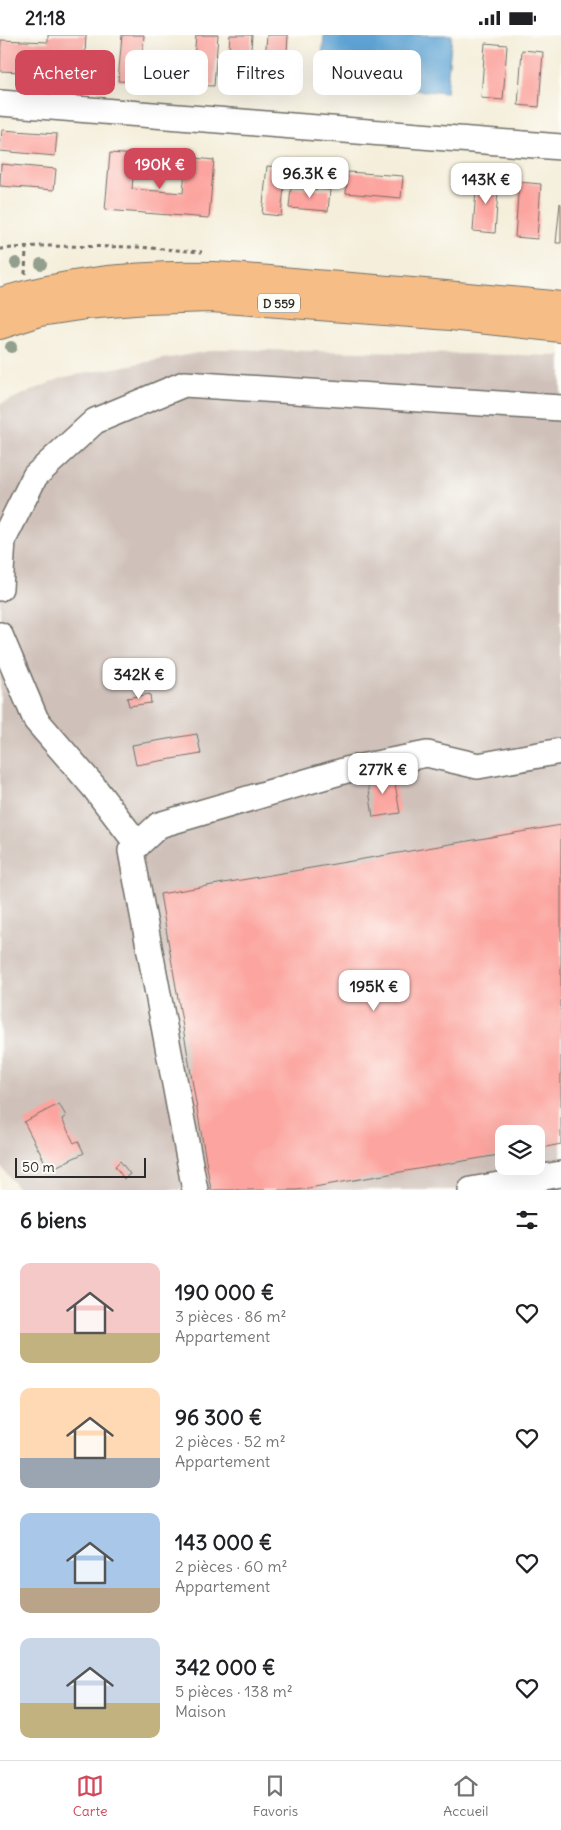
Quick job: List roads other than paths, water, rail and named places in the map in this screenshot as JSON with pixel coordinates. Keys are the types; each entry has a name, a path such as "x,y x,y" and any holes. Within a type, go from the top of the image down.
{"main road":[{"name":"D 559","path":"0,302 34,292 82,282 145,277 213,276 446,294 561,306"},
{"name":"D 559","path":"0,325 40,313 86,305 146,299 211,298 451,316 561,328"}],"street":[{"path":"0,103 561,147"},
{"path":"0,588 4,540 35,476 95,421 184,384 561,408"},
{"path":"0,635 36,719 93,786 138,845"},
{"path":"195,1190 131,851 159,825 350,769 427,754 478,766 561,751"},
{"path":"471,1190 561,1174"}],"water":[{"path":"324,35 452,35 446,93 421,91 421,50 323,50"}]}
